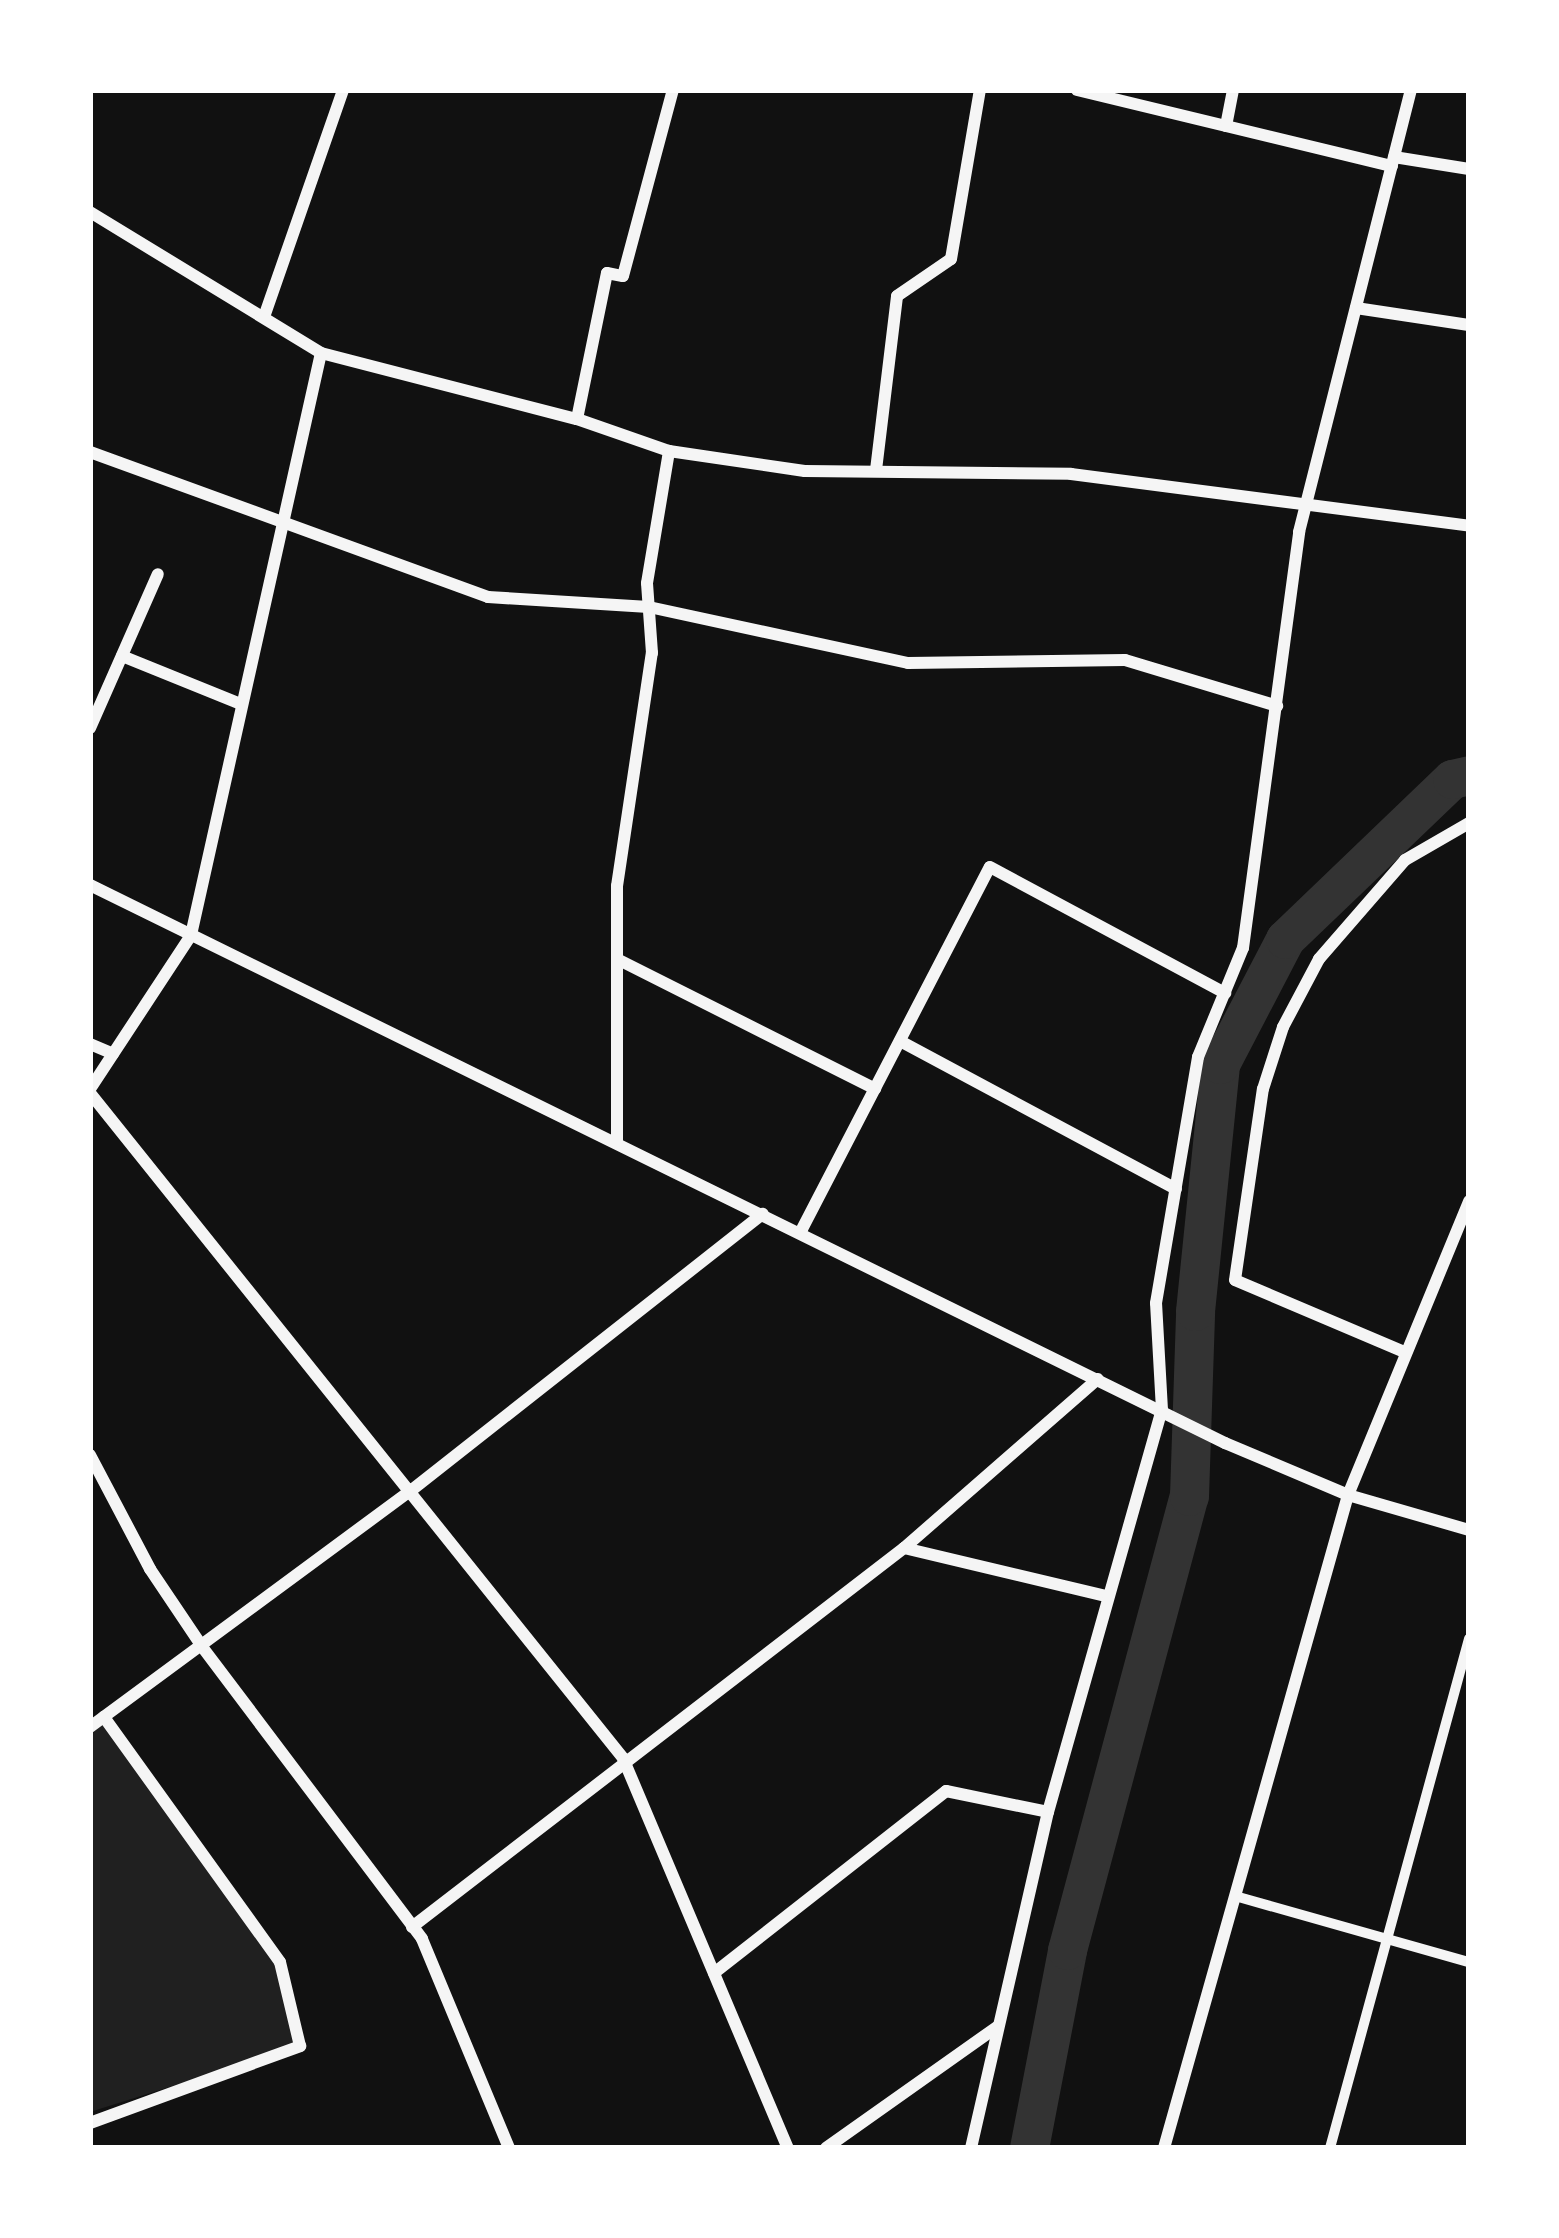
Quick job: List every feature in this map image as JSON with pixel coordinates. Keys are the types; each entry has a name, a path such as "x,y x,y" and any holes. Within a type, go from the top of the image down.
{"street":[{"path":"264,316 344,90"},
{"path":"578,419 607,272 623,276 673,90"},
{"path":"876,470 897,296 952,259 980,90"},
{"path":"1077,90 1393,162 1469,169"},
{"path":"1226,126 1233,90"},
{"path":"971,2148 1048,1812 1162,1410 1156,1303 1198,1057 1244,948 1306,504 1412,90"},
{"path":"90,212 322,353 578,419 669,451 805,471 1071,474 1469,526"},
{"path":"1356,308 1469,325"},
{"path":"322,353 191,935 90,1091 623,1758 788,2148"},
{"path":"617,1143 617,886 652,653 649,607 669,451"},
{"path":"90,452 488,597 649,607 908,663 1125,660 1277,706"},
{"path":"90,728 158,574"},
{"path":"122,656 241,704"},
{"path":"1402,1351 1235,1280 1263,1089 1283,1028 1319,959 1406,860 1469,823"},
{"path":"800,1232 991,867 1225,993"},
{"path":"90,885 1226,1443 1348,1495 1469,1530"},
{"path":"617,958 875,1089"},
{"path":"900,1041 1175,1189"},
{"path":"90,1044 112,1054"},
{"path":"1164,2148 1348,1495 1402,1351 1469,1201"},
{"path":"90,1727 203,1648 412,1489 763,1214"},
{"path":"412,1927 623,1758 904,1548 1098,1379"},
{"path":"90,1455 150,1569 203,1648 412,1927 508,2148"},
{"path":"904,1548 1106,1596"},
{"path":"1330,2148 1469,1639"},
{"path":"90,2123 300,2047 280,1962 104,1718"},
{"path":"714,1972 946,1791 1048,1812"},
{"path":"1235,1896 1469,1962"},
{"path":"826,2148 998,2026"}],"shaded area":[{"path":"104,1717 269,1946 300,2046 90,2112 90,1725"}],"waterway":[{"path":"1029,2148 1067,1950 1189,1496 1195,1311 1220,1064 1285,939 1452,779 1469,775"}]}
